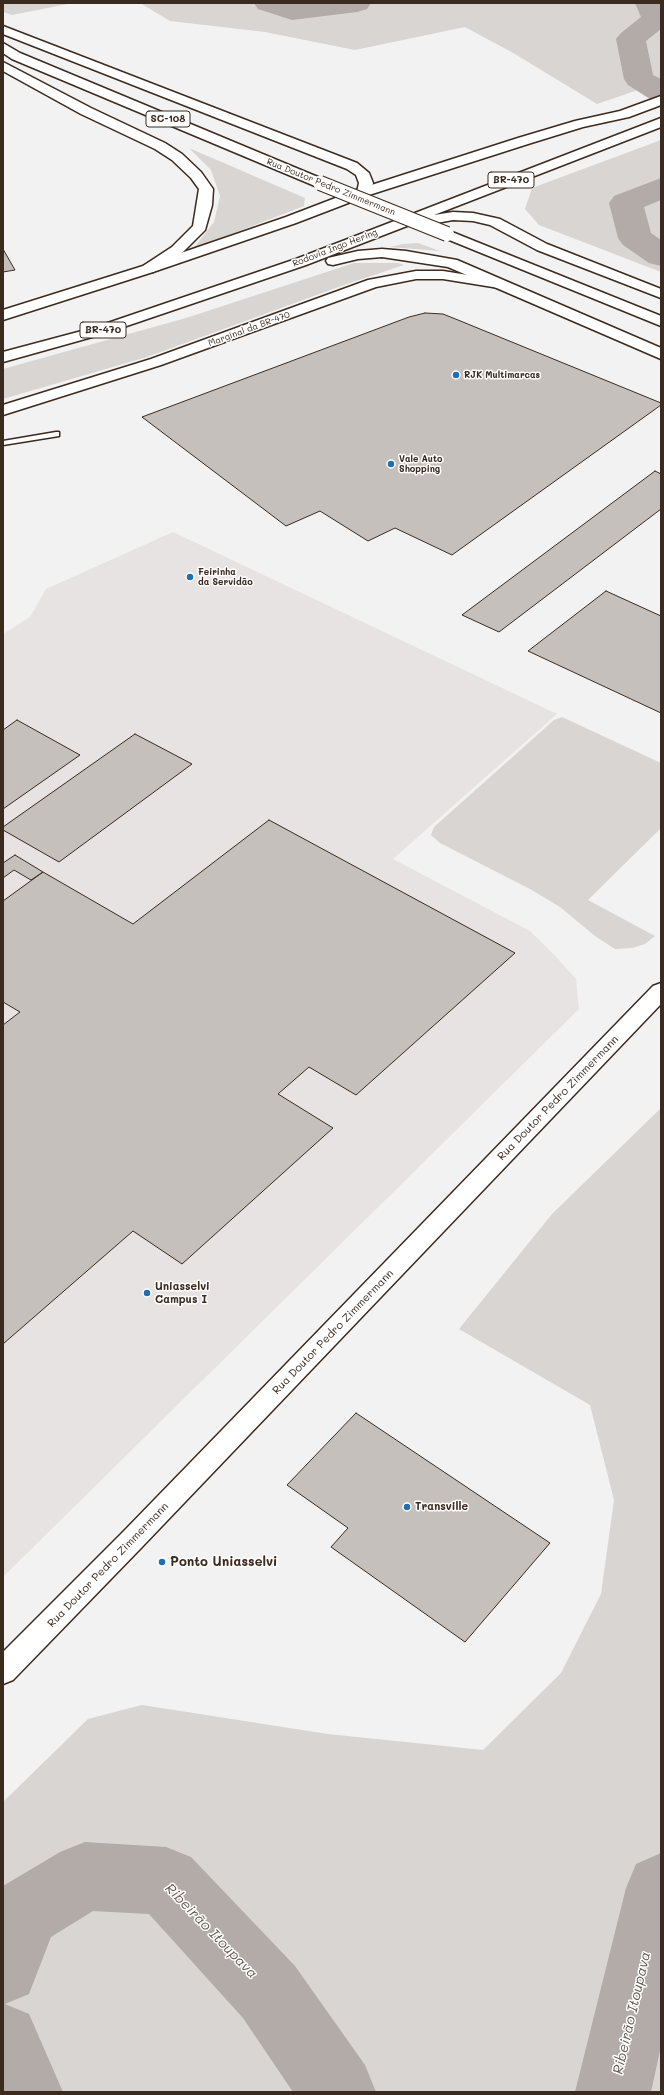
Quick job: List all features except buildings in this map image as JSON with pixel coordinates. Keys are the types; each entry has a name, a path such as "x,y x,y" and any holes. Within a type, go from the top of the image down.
{"main road":[{"path":"3,30 352,166 362,173 366,183 364,192"},
{"name":"Rua Doutor Pedro Zimmermann","path":"3,47 9,54 320,183 661,321"},
{"path":"3,66 86,111 160,146 177,157 196,175 206,189 206,205 200,227 178,250 148,269"},
{"path":"3,315 148,269 291,220 364,192 523,141 580,124 624,114 661,100"},
{"name":"Rodovia Ingo Hering","path":"3,357 98,331 202,297 377,232 661,122"},
{"path":"377,232 453,216 473,217 495,222 542,247 661,294"},
{"path":"202,297 358,255 382,253 406,255 452,263 661,354"},
{"name":"Marginal da BR-470","path":"3,410 156,362 373,283 416,275 443,275 499,284"},
{"name":"Rua Doutor Pedro Zimmermann","path":"3,1671 132,1540 661,991"}],"lane":[{"path":"3,443 56,434"}],"shaded area":[{"path":"3,3 73,3 12,15 3,12"},
{"path":"140,3 661,3 661,82 597,104 515,54 465,27 355,50 265,32 170,21"},
{"path":"661,140 661,272 539,225 525,209 532,188"},
{"path":"189,148 305,198 304,206 193,249 214,222 220,196 211,170"},
{"path":"418,243 440,251 390,247 403,244"},
{"path":"354,263 398,263 404,265 344,285 147,357 3,399 3,369 186,318"},
{"name":"Uniasselvi Campus I","path":"173,532 557,714 393,859 530,931 576,979 579,1009 3,1577 3,634 30,617 46,589"},
{"path":"562,717 661,763 661,828 588,900 655,936 645,944 632,948 615,949 595,936 560,907 530,889 440,843 431,835 434,827 554,720"},
{"path":"661,1108 661,2092 3,2092 3,1802 88,1719 142,1705 328,1734 483,1750 561,1673 601,1594 614,1500 590,1405 459,1329 552,1214"}],"waterway":[{"name":"Ribeirão Itoupava","path":"268,3 292,11 357,3"},
{"name":"Ribeirão Itoupava","path":"649,3 656,19 631,39 639,79 661,92"},
{"name":"Ribeirão Itoupava","path":"661,188 626,203 635,238 661,256"},
{"name":"Ribeirão Itoupava","path":"3,1968 24,1913 85,1876 166,1881 269,1992 338,2092"},
{"name":"Ribeirão Itoupava","path":"613,2092 661,1888"},
{"name":"Ribeirão Itoupava","path":"3,2040 25,2092"}],"place":[{"name":"RJK Multimarcas","path":"456,375"},
{"name":"Vale Auto Shopping","path":"391,464"},
{"name":"Feirinha da Servidão","path":"190,577"},
{"name":"Uniasselvi Campus I","path":"147,1293"},
{"name":"Transville","path":"407,1507"},
{"name":"Ponto Uniasselvi","path":"162,1562"}]}
